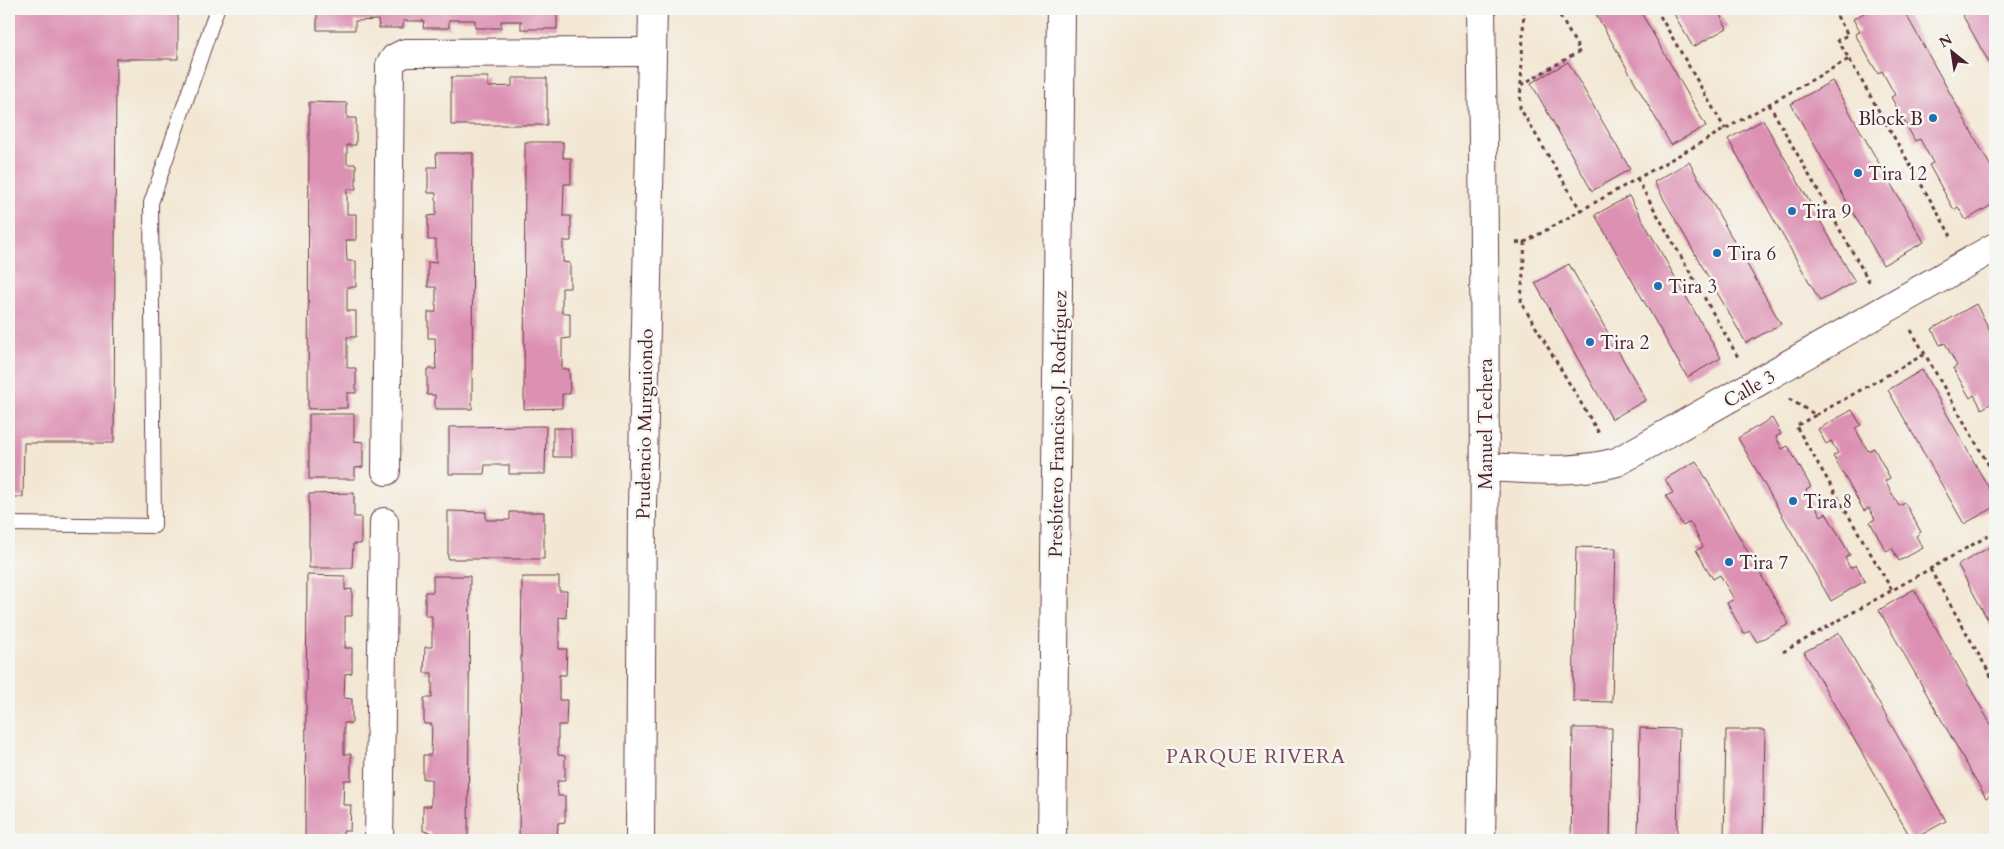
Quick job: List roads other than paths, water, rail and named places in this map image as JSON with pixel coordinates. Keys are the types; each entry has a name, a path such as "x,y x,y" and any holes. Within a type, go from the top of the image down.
{"street":[{"name":"Prudencio Murguiondo","path":"640,840 642,517 652,9"},
{"name":"Presbítero Francisco J. Rodríguez","path":"1052,840 1061,9"},
{"name":"Manuel Techera","path":"1481,9 1486,246 1486,467 1481,840"},
{"path":"386,471 390,65 395,58 405,53 650,52"},
{"name":"Calle 3","path":"1486,467 1550,470 1595,468 1616,462 1995,247"},
{"path":"380,840 384,522"}],"lane":[{"path":"9,524 154,526 151,203 217,9"}],"place":[{"name":"Block B","path":"1933,118"},
{"name":"Tira 12","path":"1858,173"},
{"name":"Tira 9","path":"1792,211"},
{"name":"Tira 6","path":"1717,253"},
{"name":"Tira 3","path":"1658,286"},
{"name":"Tira 2","path":"1590,342"},
{"name":"Tira 8","path":"1793,501"},
{"name":"Tira 7","path":"1729,562"}],"district":[{"name":"PARQUE RIVERA","path":"1256,756"}]}
